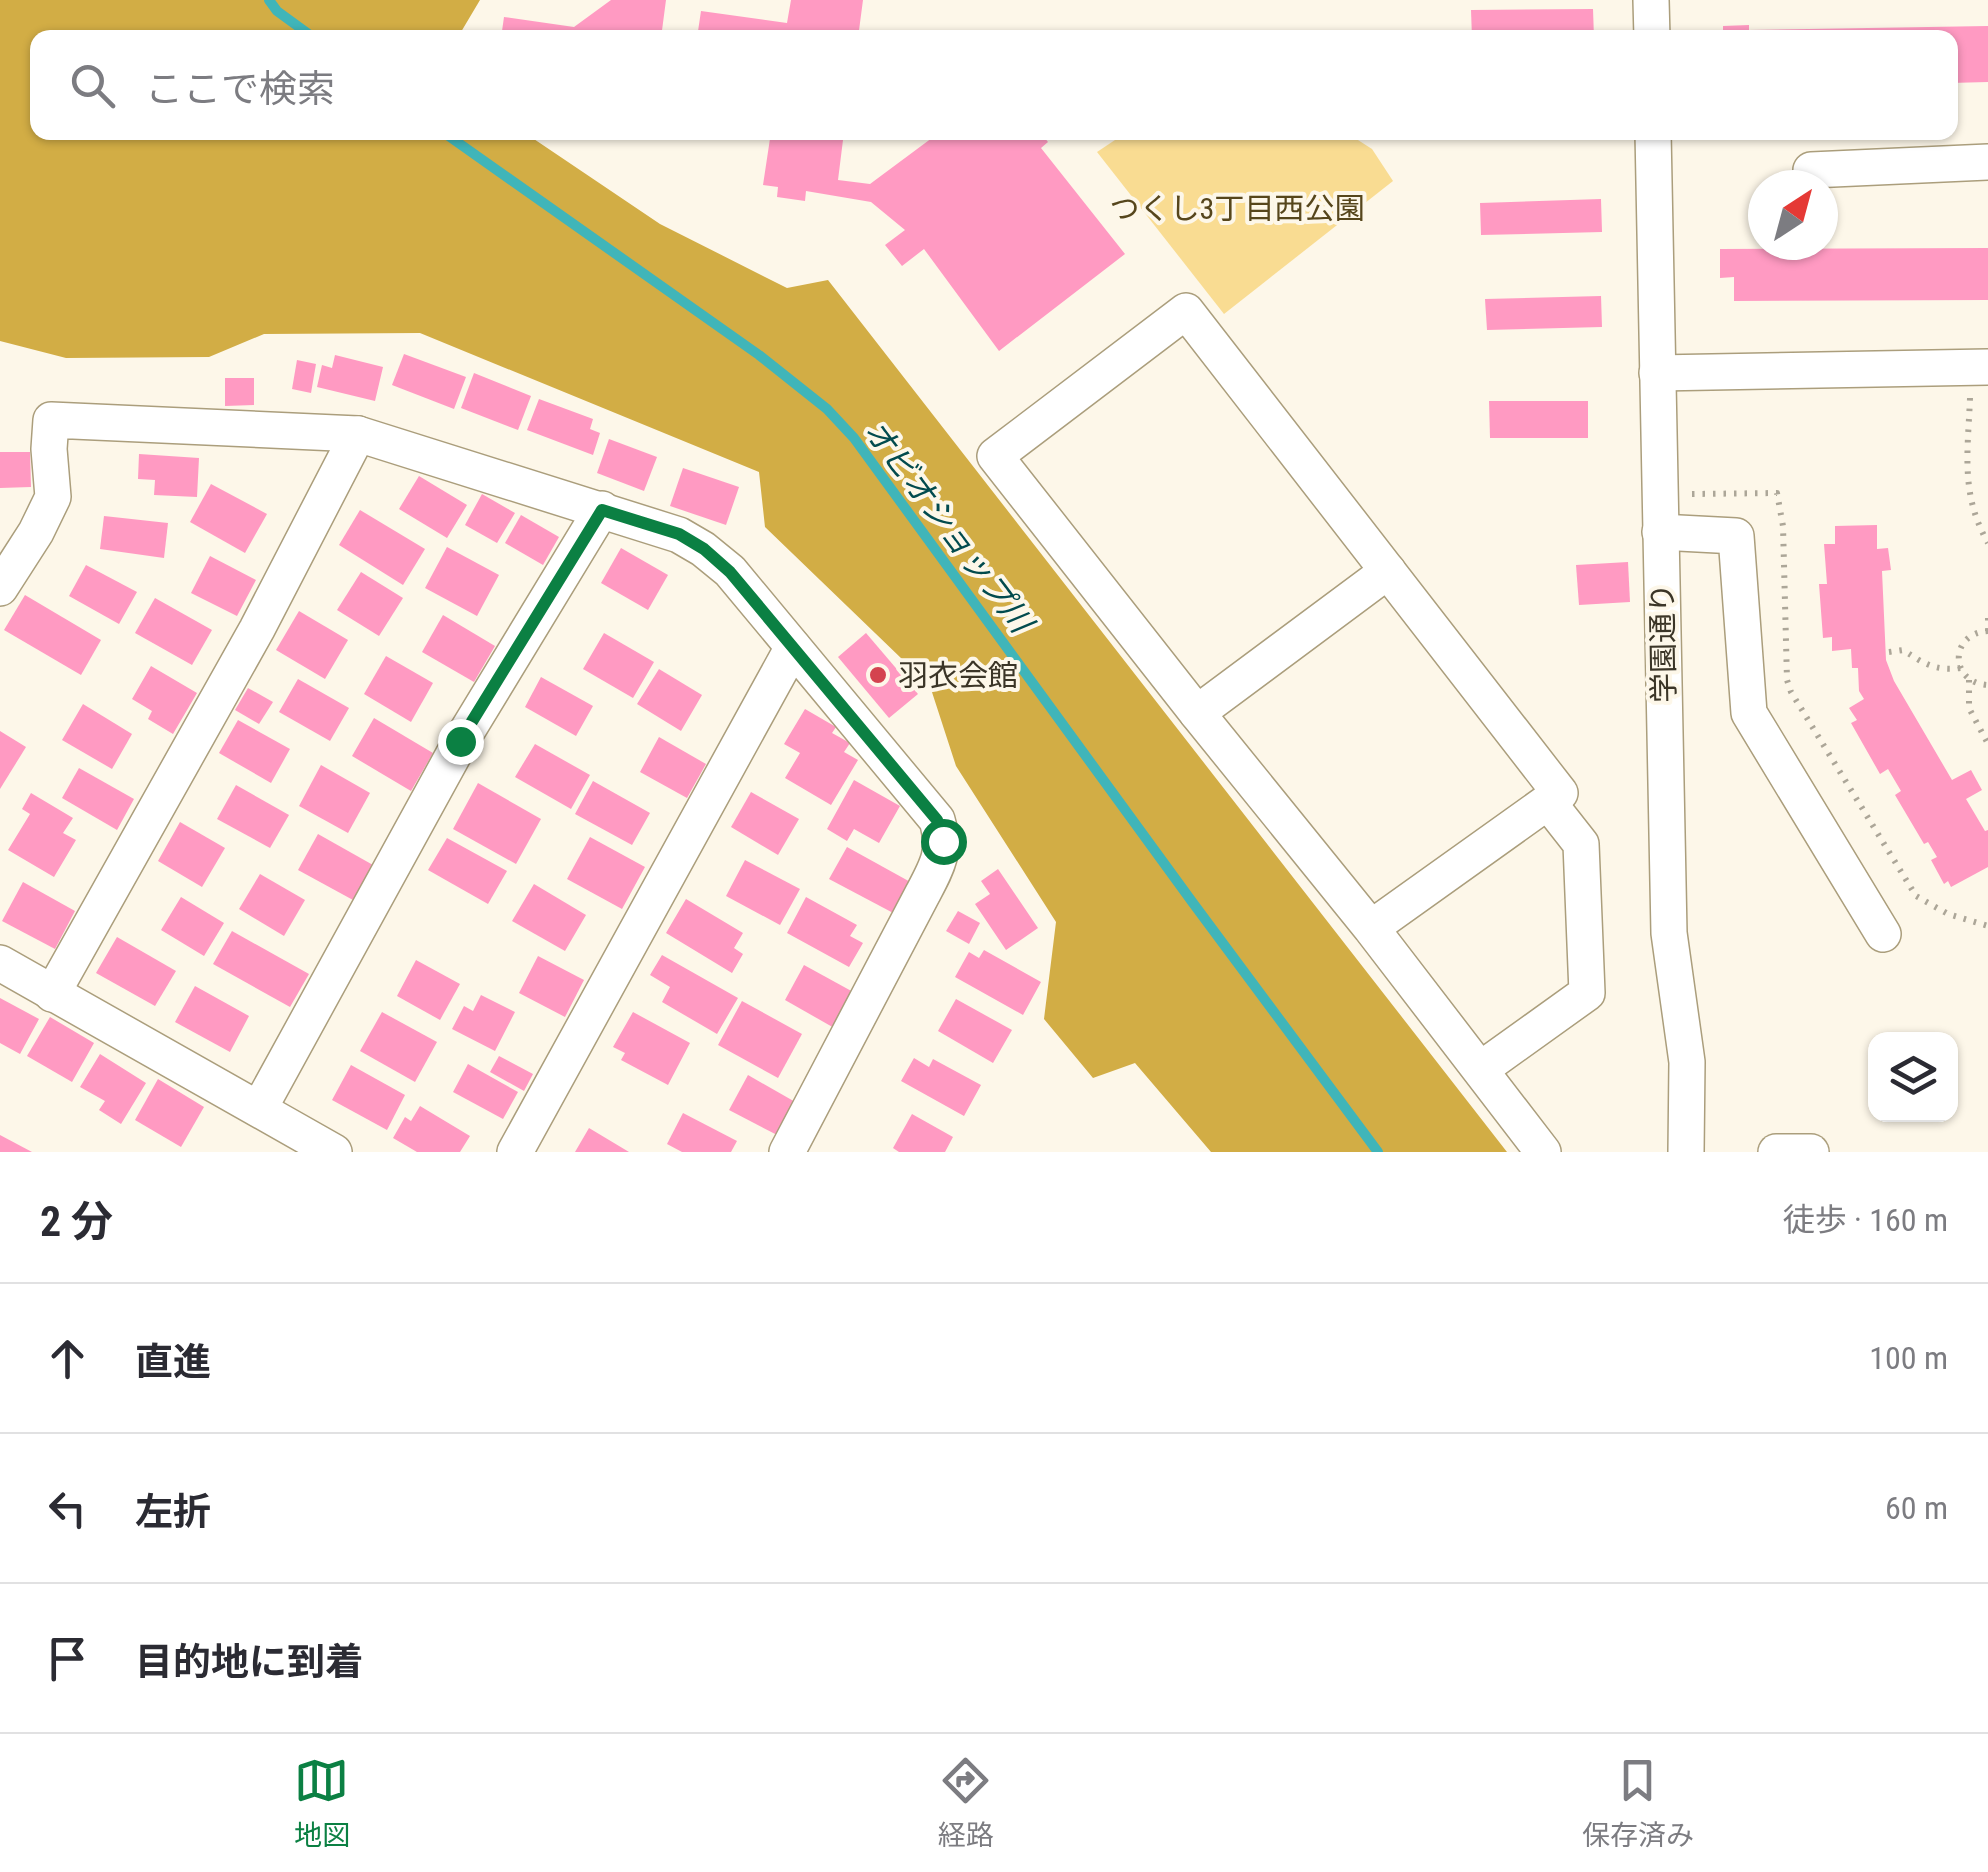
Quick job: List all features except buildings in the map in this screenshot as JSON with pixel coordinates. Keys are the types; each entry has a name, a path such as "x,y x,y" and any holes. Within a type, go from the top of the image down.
{"street":[{"path":"1651,0 1652,30"},
{"name":"学園通り","path":"1654,140 1668,933 1686,1062 1686,1152"},
{"path":"1811,170 1988,162"},
{"path":"1372,928 1560,792 1186,311 995,456 1196,713 1372,928 1544,1152"},
{"path":"1657,374 1980,367"},
{"path":"0,588 53,497 51,420 358,434 679,534 704,549 730,572 937,820 943,841 938,864 800,1148"},
{"path":"52,994 257,630 358,434"},
{"path":"258,1109 460,741 602,510"},
{"path":"1660,532 1736,536 1749,713 1884,934"},
{"path":"1196,713 1388,571"},
{"path":"515,1152 793,647"},
{"path":"1481,1069 1587,992 1581,844 1548,802"},
{"path":"0,963 334,1152"},
{"path":"1776,1152 1811,1152"}],"path":[{"path":"1980,367 1966,477 1977,524 1988,542"},
{"path":"1660,494 1777,493 1784,526 1787,680 1791,692 1916,896 1948,914 1988,926"},
{"path":"1988,611 1988,631 1972,635 1959,651 1960,668 1969,680 1988,685"},
{"path":"1889,652 1903,650 1942,670 1960,668"},
{"path":"1969,680 1968,708 1988,744"}],"green space":[{"name":"つくし3丁目西公園","path":"1115,140 1358,140 1372,149 1393,181 1224,314 1097,152"}],"shaded area":[{"path":"0,0 480,0 462,30 30,30 30,140 535,140 660,224 787,288 828,280 1507,1152 1211,1152 1135,1063 1093,1078 1044,1019 1056,922 956,766 930,686 765,527 759,472 420,333 264,334 209,357 66,358 0,341"}],"waterway":[{"name":"オビオショップ川","path":"269,0 303,30"},
{"name":"オビオショップ川","path":"454,140 759,355 827,409 854,438 1378,1152"}],"place":[{"name":"羽衣会館","path":"878,675"}],"route":[{"path":"460,741 602,510 679,534 730,572 937,820 943,841"}]}
